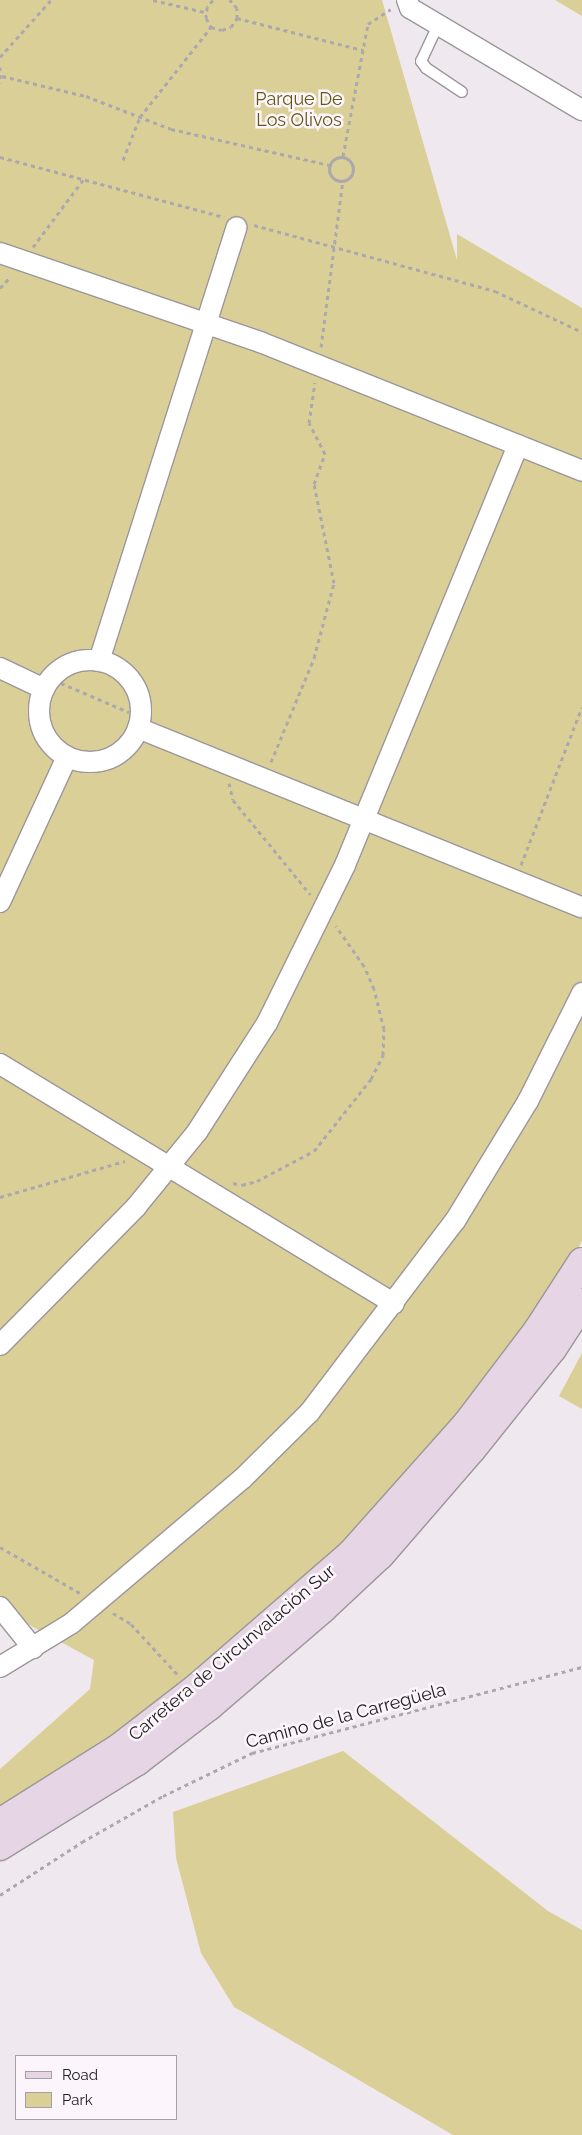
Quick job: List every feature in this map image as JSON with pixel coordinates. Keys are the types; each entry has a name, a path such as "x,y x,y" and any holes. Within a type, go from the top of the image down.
{"street":[{"path":"402,2 582,110"},
{"path":"99,661 236,227"},
{"path":"0,253 207,323 582,470"},
{"path":"0,1345 123,1221 169,1167 197,1132 267,1023 345,865 518,445"},
{"path":"84,660 99,661 117,667 130,678 140,702 138,722 130,743 103,761 86,762 67,757 45,737 40,721 39,704 54,675 67,665 84,660"},
{"path":"0,668 50,685"},
{"path":"138,722 364,819 582,907"},
{"path":"0,902 67,757"},
{"path":"0,1667 72,1623 242,1479 309,1413 456,1221 498,1154 582,993"},
{"path":"0,1064 394,1304"},
{"name":"Carretera de Circunvalación Sur","path":"0,1823 119,1748 198,1687 352,1552 467,1424 538,1330 582,1262"},
{"name":"Carretera de Circunvalación Sur","path":"0,1846 137,1760 244,1678 380,1555 471,1450 552,1349 582,1303"},
{"path":"0,1607 33,1648"}],"lane":[{"path":"438,25 421,61 426,68 462,92"}],"path":[{"path":"0,57 50,0"},
{"path":"152,0 205,12"},
{"path":"205,12 213,0"},
{"path":"230,0 235,2 238,18"},
{"path":"343,156 368,24 402,2"},
{"path":"205,12 211,27"},
{"path":"211,27 227,29 238,18"},
{"path":"238,18 363,50"},
{"path":"123,160 140,117 211,27"},
{"path":"0,67 2,76 0,83"},
{"path":"2,76 86,96 171,129 330,165"},
{"path":"343,156 350,160 354,170 350,178 343,181 332,177 330,165 335,158 343,156"},
{"path":"30,251 83,180"},
{"path":"320,354 343,181"},
{"path":"0,288 12,275"},
{"path":"495,291 582,332"},
{"path":"270,763 314,658 334,583 314,484 324,454 309,424 316,374"},
{"path":"50,685 138,722"},
{"path":"519,869 582,707"},
{"path":"226,774 233,800 317,902"},
{"path":"227,1182 242,1185 257,1181 314,1151 371,1079 383,1055 384,1029 374,989 364,966 334,923"},
{"path":"0,1197 129,1160"},
{"name":"Camino de la Carregüela","path":"0,1895 82,1842 163,1796 252,1753 582,1667"}],"green space":[{"name":"Parque De Los Olivos","path":"0,0 382,0 457,260 457,234 582,308 582,1241 565,1272 437,1441 302,1586 150,1711 0,1806 0,1769 90,1689 94,1660 0,1609"},
{"path":"555,0 582,0 582,16"},
{"path":"582,1353 582,1409 559,1396"},
{"path":"343,1751 548,1911 582,1930 582,2135 453,2135 234,2007 201,1953 176,1858 173,1812"}]}
